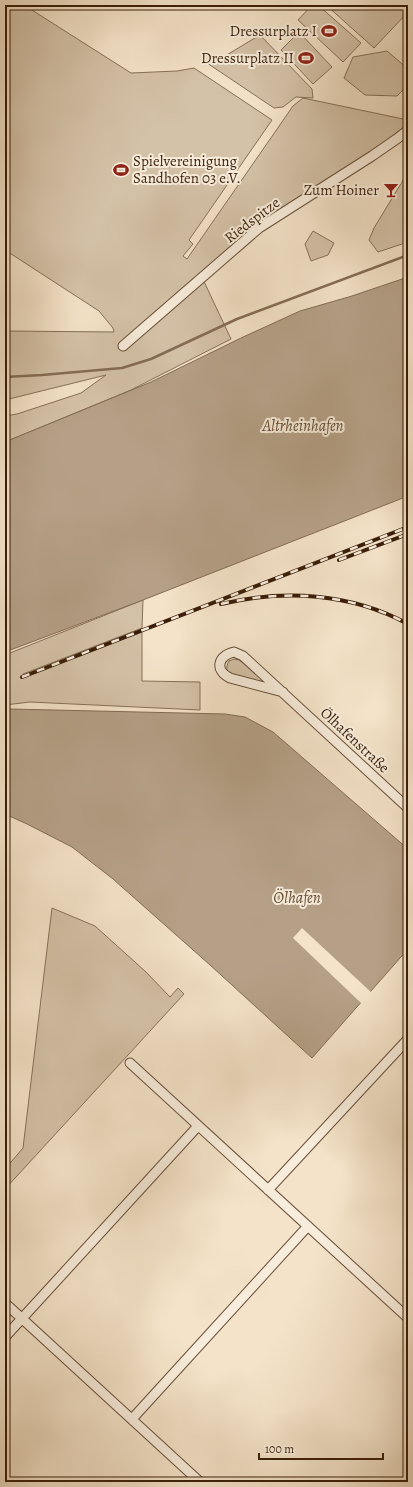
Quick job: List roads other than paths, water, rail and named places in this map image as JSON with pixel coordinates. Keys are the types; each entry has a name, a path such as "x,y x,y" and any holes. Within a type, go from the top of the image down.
{"street":[{"name":"Riedspitze","path":"123,346 259,228 372,156 408,130"},
{"name":"Ölhafenstraße","path":"283,692 230,678 223,674 220,667 221,659 227,654 234,652 243,656 283,692 407,805"},
{"path":"268,1190 408,1039"},
{"path":"130,1063 408,1318"},
{"path":"5,1337 198,1126"},
{"path":"132,1419 308,1226"},
{"path":"5,1303 200,1482"}],"water":[{"name":"Altrheinhafen","path":"408,277 408,496 143,600 5,652 5,442 151,382 300,311 352,296"},
{"name":"Ölhafen","path":"5,710 225,714 245,717 273,732 408,849 408,949 312,1058 113,879 72,847 5,814"}],"waterway":[{"path":"5,377 122,368 151,359 237,319 408,255"}],"railway":[{"path":"22,677 408,527"},
{"path":"339,560 408,534"},
{"path":"221,604 269,596 317,597 340,600 364,606 408,624"}],"place":[{"name":"Dressurplatz I","path":"329,31"},
{"name":"Dressurplatz II","path":"306,58"},
{"name":"Spielvereinigung Sandhofen 03 e.V.","path":"121,170"},
{"name":"Zum Hoiner","path":"391,190"}]}
